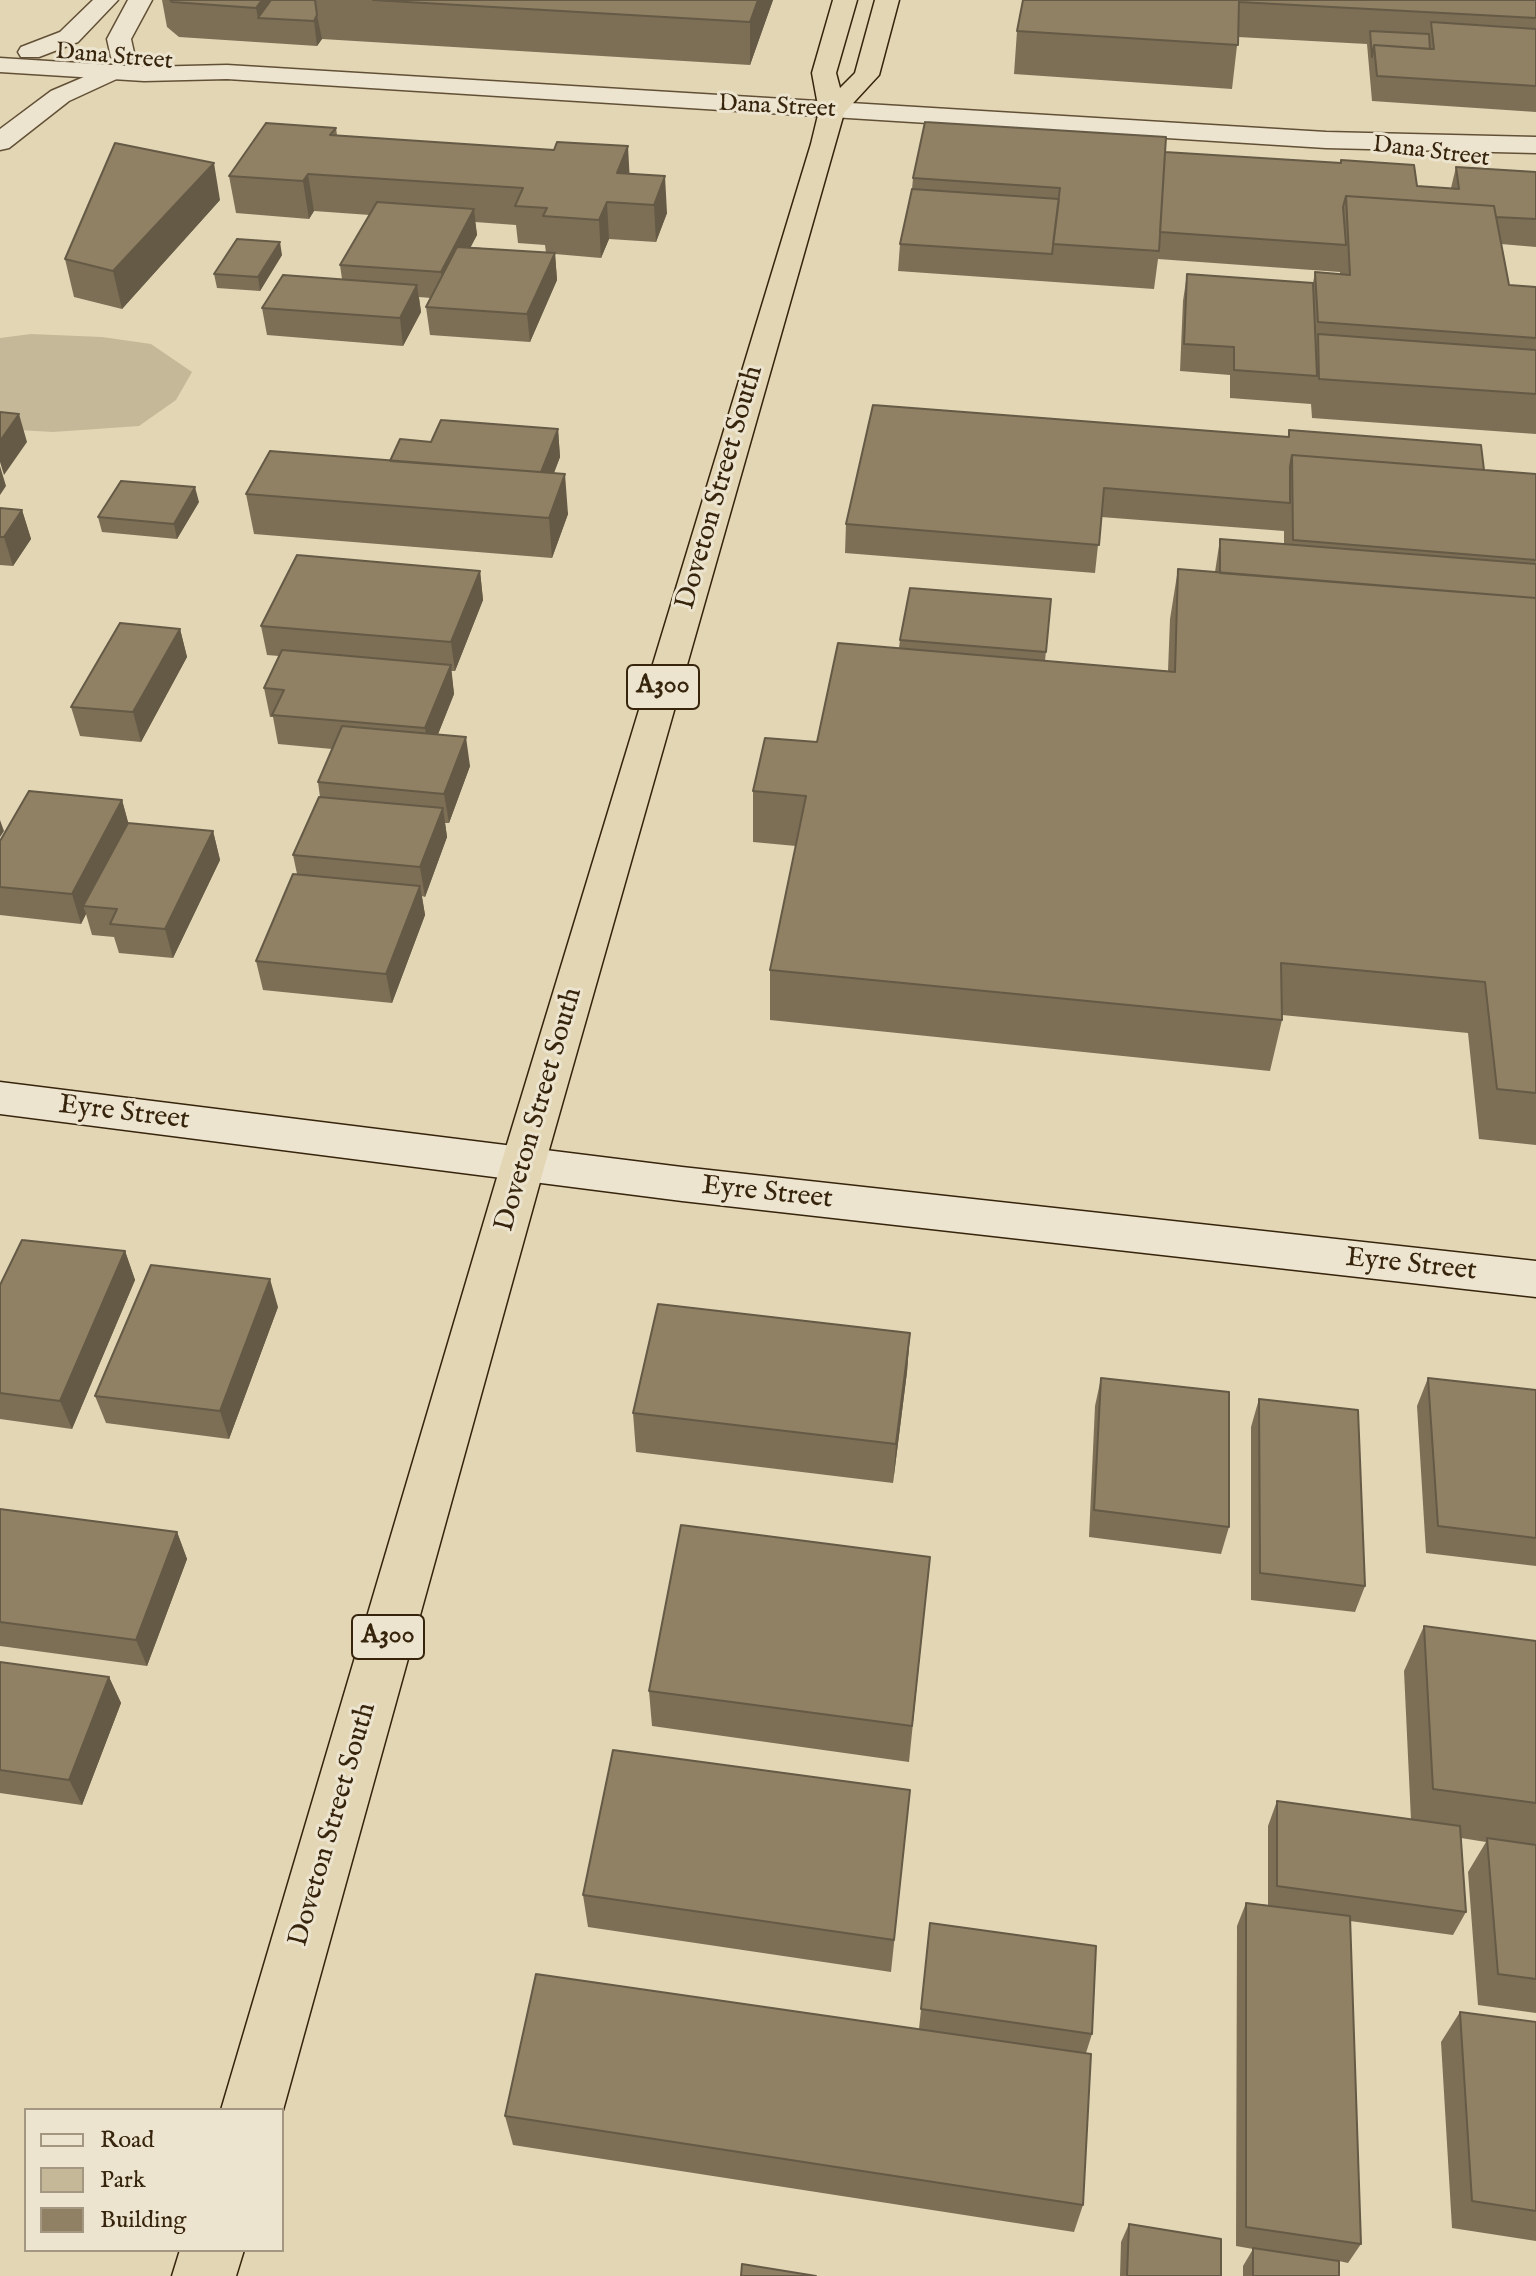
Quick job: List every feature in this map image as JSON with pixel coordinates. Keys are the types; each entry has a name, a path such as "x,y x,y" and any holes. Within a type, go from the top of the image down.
{"highway":[{"name":"Doveton Street South","path":"832,111 824,73 845,0"},
{"name":"Doveton Street South","path":"253,2108 523,1164 832,111 867,75 887,0"},
{"path":"204,2276 211,2252"}],"street":[{"path":"0,140 27,94 27,80 12,58 69,37 106,0"},
{"path":"0,140 60,96 118,65 119,39 140,0"},
{"name":"Dana Street","path":"12,58 1326,140 1536,145"},
{"name":"Dana Street","path":"1326,140 1536,167"},
{"name":"Eyre Street","path":"0,1098 523,1164 1536,1279"}],"green space":[{"path":"31,334 102,337 151,344 192,372 176,400 139,426 53,432 0,429 0,338"}],"building":[{"path":"170,0 262,0 256,8"},
{"path":"271,0 315,0 317,15 314,21 258,18"},
{"path":"373,0 758,0 750,22"},
{"path":"1023,0 1239,0 1238,45 1017,31"},
{"path":"1536,0 1536,18 1239,2"},
{"path":"1431,22 1536,29 1536,86 1377,76 1374,45 1434,49"},
{"path":"1370,31 1429,34 1430,49 1374,45 1372,57"},
{"path":"925,122 1166,137 1159,251 1053,244 1060,188 913,178"},
{"path":"266,123 336,128 330,135 554,150 557,142 628,146 617,173 665,176 654,205 607,202 599,220 543,216 547,208 515,206 523,188 308,174 303,181 229,176"},
{"path":"115,143 214,163 113,271 65,259"},
{"path":"1165,152 1414,165 1417,186 1459,189 1456,167 1536,172 1536,219 1496,217 1494,206 1346,196 1343,207 1346,245 1160,232"},
{"path":"912,189 1059,199 1052,254 900,244"},
{"path":"1346,196 1494,206 1509,285 1536,287 1536,338 1318,322 1315,272 1350,275"},
{"path":"377,202 474,209 441,272 340,265"},
{"path":"237,239 280,242 258,277 214,274"},
{"path":"457,247 555,253 527,314 426,307"},
{"path":"1187,274 1313,283 1317,376 1234,370 1234,347 1184,344"},
{"path":"283,275 417,285 400,318 262,308"},
{"path":"1318,334 1536,350 1536,394 1319,379"},
{"path":"873,405 1289,437 1289,430 1481,445 1484,470 1292,455 1290,503 1104,488 1099,545 846,524"},
{"path":"0,412 19,414 0,441"},
{"path":"441,420 558,429 541,472 390,461 400,439 431,442"},
{"path":"270,451 565,474 549,518 246,494"},
{"path":"1292,455 1536,474 1536,560 1293,540"},
{"path":"121,481 195,487 174,524 98,517"},
{"path":"0,508 22,510 4,537 0,537"},
{"path":"1220,539 1536,564 1536,598 1220,573"},
{"path":"297,555 480,571 451,642 261,626"},
{"path":"1178,569 1536,598 1536,1093 1497,1089 1485,982 1281,963 1282,1020 770,970 806,796 753,791 765,738 817,742 838,643 1175,672"},
{"path":"910,588 1051,599 1046,652 900,640"},
{"path":"120,623 180,629 133,712 71,707"},
{"path":"282,650 451,665 425,728 272,715 284,690 264,688"},
{"path":"342,726 466,737 444,794 318,782"},
{"path":"29,791 122,800 72,894 0,887 0,841"},
{"path":"319,797 443,808 420,867 293,855"},
{"path":"128,823 213,831 165,929 110,924 117,909 83,906"},
{"path":"293,874 420,886 386,974 256,961"},
{"path":"22,1240 125,1251 60,1401 0,1393 0,1285"},
{"path":"151,1265 270,1279 220,1411 95,1396"},
{"path":"658,1304 910,1333 896,1444 633,1413"},
{"path":"1101,1378 1229,1392 1229,1527 1094,1510"},
{"path":"1428,1378 1536,1390 1536,1538 1438,1526"},
{"path":"1259,1399 1358,1410 1365,1586 1260,1573"},
{"path":"0,1509 177,1532 136,1640 0,1622"},
{"path":"681,1525 930,1557 912,1726 649,1691"},
{"path":"1424,1626 1536,1641 1536,1803 1433,1789"},
{"path":"0,1662 109,1677 69,1780 0,1770"},
{"path":"613,1750 910,1790 894,1940 583,1895"},
{"path":"1277,1801 1460,1826 1466,1912 1277,1886"},
{"path":"1487,1838 1536,1845 1536,1979 1498,1974"},
{"path":"1246,1903 1350,1916 1361,2244 1246,2227"},
{"path":"930,1923 1096,1946 1092,2034 921,2009"},
{"path":"536,1974 1091,2054 1083,2205 505,2116"},
{"path":"1460,2012 1536,2022 1536,2211 1472,2201"},
{"path":"1129,2224 1221,2239 1221,2276 1127,2276"},
{"path":"1253,2248 1339,2261 1339,2276 1253,2276"},
{"path":"742,2264 816,2276 741,2276"}]}
